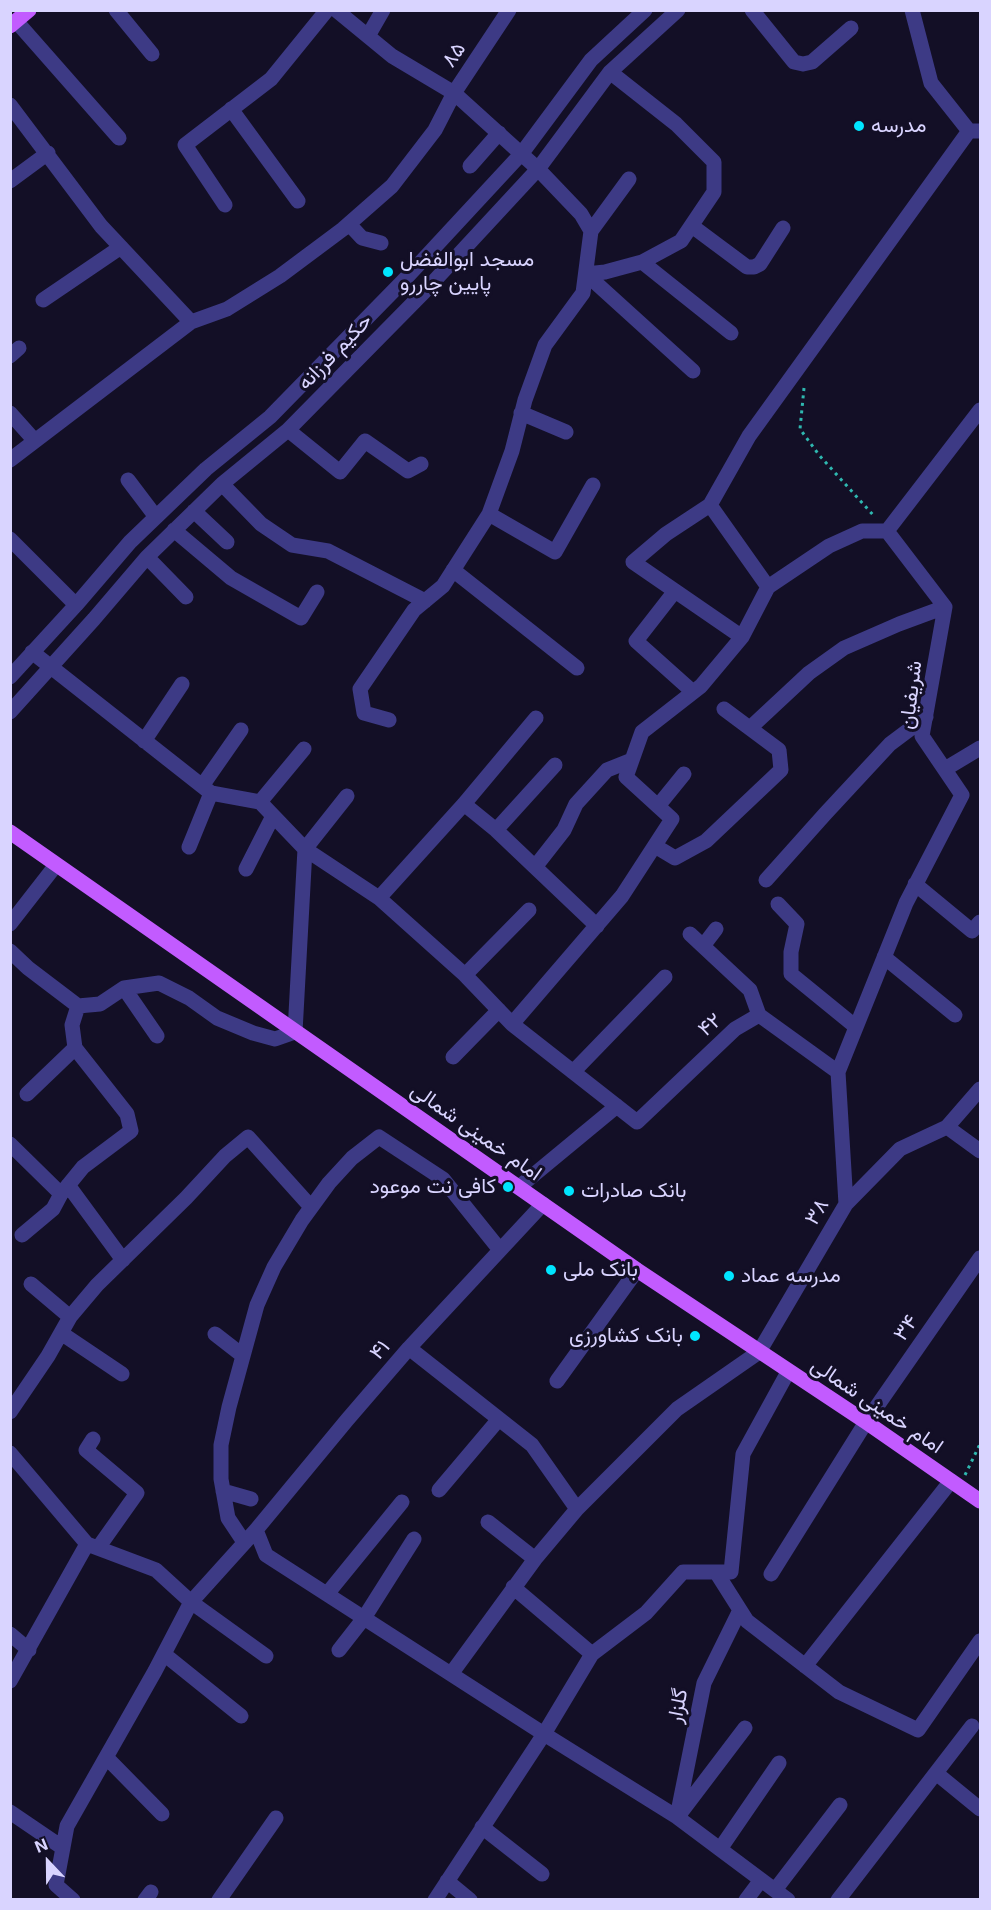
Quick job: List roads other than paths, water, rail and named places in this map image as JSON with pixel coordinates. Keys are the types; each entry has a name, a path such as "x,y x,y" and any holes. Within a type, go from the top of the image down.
{"main road":[{"path":"13,24 29,10"},
{"name":"امام خمینی شمالی","path":"10,832 637,1270 981,1501"}],"street":[{"path":"116,10 152,54"},
{"path":"225,205 185,145 271,79 327,10"},
{"path":"336,10 392,56 454,93 538,169 581,214 591,231"},
{"path":"368,36 383,10"},
{"name":"۸۵","path":"10,460 191,322 227,309 280,276 349,224 392,186 435,130 454,93 509,10"},
{"name":"حکیم فرزانه","path":"10,677 130,542 206,469 270,417 407,277 522,153 591,60 645,10"},
{"path":"752,10 794,62 802,64 813,62 851,28"},
{"path":"742,637 633,562 666,534 710,505 749,436 975,131 931,83 912,10"},
{"name":"حکیم فرزانه","path":"10,712 147,557 222,484 288,430 424,291 538,169 610,72 678,11"},
{"path":"13,24 119,138"},
{"path":"585,274 605,272 642,261 681,241 714,192 714,162 676,124 610,72"},
{"path":"10,105 101,226 191,322"},
{"path":"231,109 298,201"},
{"path":"470,165 499,133"},
{"path":"10,181 48,153"},
{"path":"389,720 364,713 360,689 414,610 443,586 489,514 512,452 521,413 545,345 583,293 591,231 629,179"},
{"path":"349,224 362,238 381,243"},
{"path":"692,226 747,267 760,264 783,228"},
{"path":"43,300 121,247"},
{"path":"642,261 731,333"},
{"path":"585,274 693,371"},
{"path":"887,531 980,411"},
{"path":"10,413 35,441"},
{"path":"521,413 566,432"},
{"path":"288,430 340,472 365,441 408,471 421,464"},
{"path":"128,480 156,517"},
{"path":"222,484 261,524 292,545 328,551 425,601"},
{"path":"489,514 555,552 593,485"},
{"path":"710,505 768,587"},
{"path":"195,511 227,542"},
{"path":"174,530 231,578 301,618 317,592"},
{"path":"512,1024 622,897 672,819 626,777 642,732 701,686 742,637 768,587 829,546 862,531 887,531"},
{"path":"750,728 808,673 844,648 945,607 887,531"},
{"path":"10,539 76,605"},
{"path":"147,557 186,597"},
{"path":"453,570 577,668"},
{"path":"675,591 636,641 693,692"},
{"name":"شریفیان","path":"838,1072 915,884 962,795 922,736 945,607"},
{"path":"32,652 207,789 260,802 304,849 379,898 465,975 512,1024 617,1106 519,1187"},
{"path":"144,741 182,684"},
{"path":"655,846 675,858 706,842 782,770 779,750 724,709"},
{"path":"766,880 891,744 926,717"},
{"path":"379,898 464,804 536,718"},
{"path":"189,847 207,789 241,730"},
{"path":"945,769 981,748"},
{"path":"260,802 304,749"},
{"path":"535,867 564,830 576,804 607,770 632,760"},
{"path":"496,830 555,765"},
{"path":"658,806 684,774"},
{"path":"10,951 28,968 78,1006 100,1004 124,988 159,983 189,998 217,1018 253,1033 275,1039 296,1032 304,849 347,796"},
{"path":"464,804 496,830 597,926"},
{"path":"246,869 273,816"},
{"path":"12,920 56,865"},
{"path":"915,884 972,931 981,922"},
{"path":"778,904 797,924 791,952 791,974 856,1028"},
{"path":"465,975 529,910"},
{"path":"703,946 716,929"},
{"path":"690,934 750,990 759,1015 838,1072 846,1204"},
{"path":"884,957 955,1015"},
{"path":"573,1072 665,977"},
{"path":"124,988 157,1036"},
{"path":"22,1235 53,1209 64,1190 83,1167 131,1131 127,1114 75,1048 72,1025 78,1006"},
{"path":"453,1057 499,1010"},
{"name":"۴۲","path":"617,1106 637,1122 735,1029 759,1015"},
{"path":"27,1094 75,1048"},
{"path":"981,1089 947,1127 981,1151"},
{"name":"۳۸","path":"759,1352 846,1204 900,1149 947,1127"},
{"path":"10,1412 70,1317 97,1285 186,1198 225,1156 248,1137 311,1207"},
{"path":"244,1542 228,1518 221,1445 242,1355 257,1305 274,1267 328,1183 352,1158 379,1137 443,1179 500,1250"},
{"path":"10,1144 64,1190 123,1260"},
{"name":"۴۱","path":"73,1899 56,1885 67,1826 191,1602 256,1530 409,1348 543,1204"},
{"name":"۳۴","path":"771,1574 866,1422 981,1258"},
{"path":"557,1381 637,1270"},
{"path":"31,1284 70,1317"},
{"path":"62,1333 122,1374"},
{"path":"215,1334 242,1355"},
{"path":"409,1348 532,1445 577,1509"},
{"path":"451,1674 513,1587 577,1509 677,1409 759,1352"},
{"path":"435,1899 544,1734 592,1654 646,1613 683,1572 730,1572 743,1454 788,1372"},
{"path":"439,1490 499,1419"},
{"path":"10,1681 92,1546 137,1493 86,1450 93,1439"},
{"path":"10,1453 92,1546 156,1570 191,1602 266,1656"},
{"path":"805,1666 955,1484"},
{"path":"224,1491 250,1499"},
{"path":"327,1594 402,1502"},
{"path":"488,1522 535,1559"},
{"path":"256,1530 266,1555 677,1817 781,1895 840,1805"},
{"path":"339,1650 364,1618 414,1539"},
{"path":"716,1572 747,1621 839,1692 918,1730 981,1641"},
{"path":"513,1587 592,1654"},
{"name":"گلزار","path":"677,1817 704,1683 740,1610"},
{"path":"10,1634 29,1650"},
{"path":"164,1654 241,1716"},
{"path":"838,1899 972,1726"},
{"path":"677,1817 745,1728"},
{"path":"106,1757 162,1814"},
{"path":"720,1849 779,1763"},
{"path":"936,1773 981,1809"},
{"path":"10,1812 63,1848"},
{"path":"219,1899 276,1818"},
{"path":"482,1827 542,1874"},
{"path":"746,1899 761,1880"},
{"path":"447,1881 470,1899"}],"place":[{"name":"مدرسه","path":"859,126"},
{"name":"مسجد ابوالفضل پایین چاررو","path":"388,272"},
{"name":"کافی نت موعود","path":"508,1187"},
{"name":"بانک صادرات","path":"569,1191"},
{"name":"بانک ملی","path":"551,1270"},
{"name":"مدرسه عماد","path":"729,1276"},
{"name":"بانک کشاورزی","path":"695,1336"}]}
